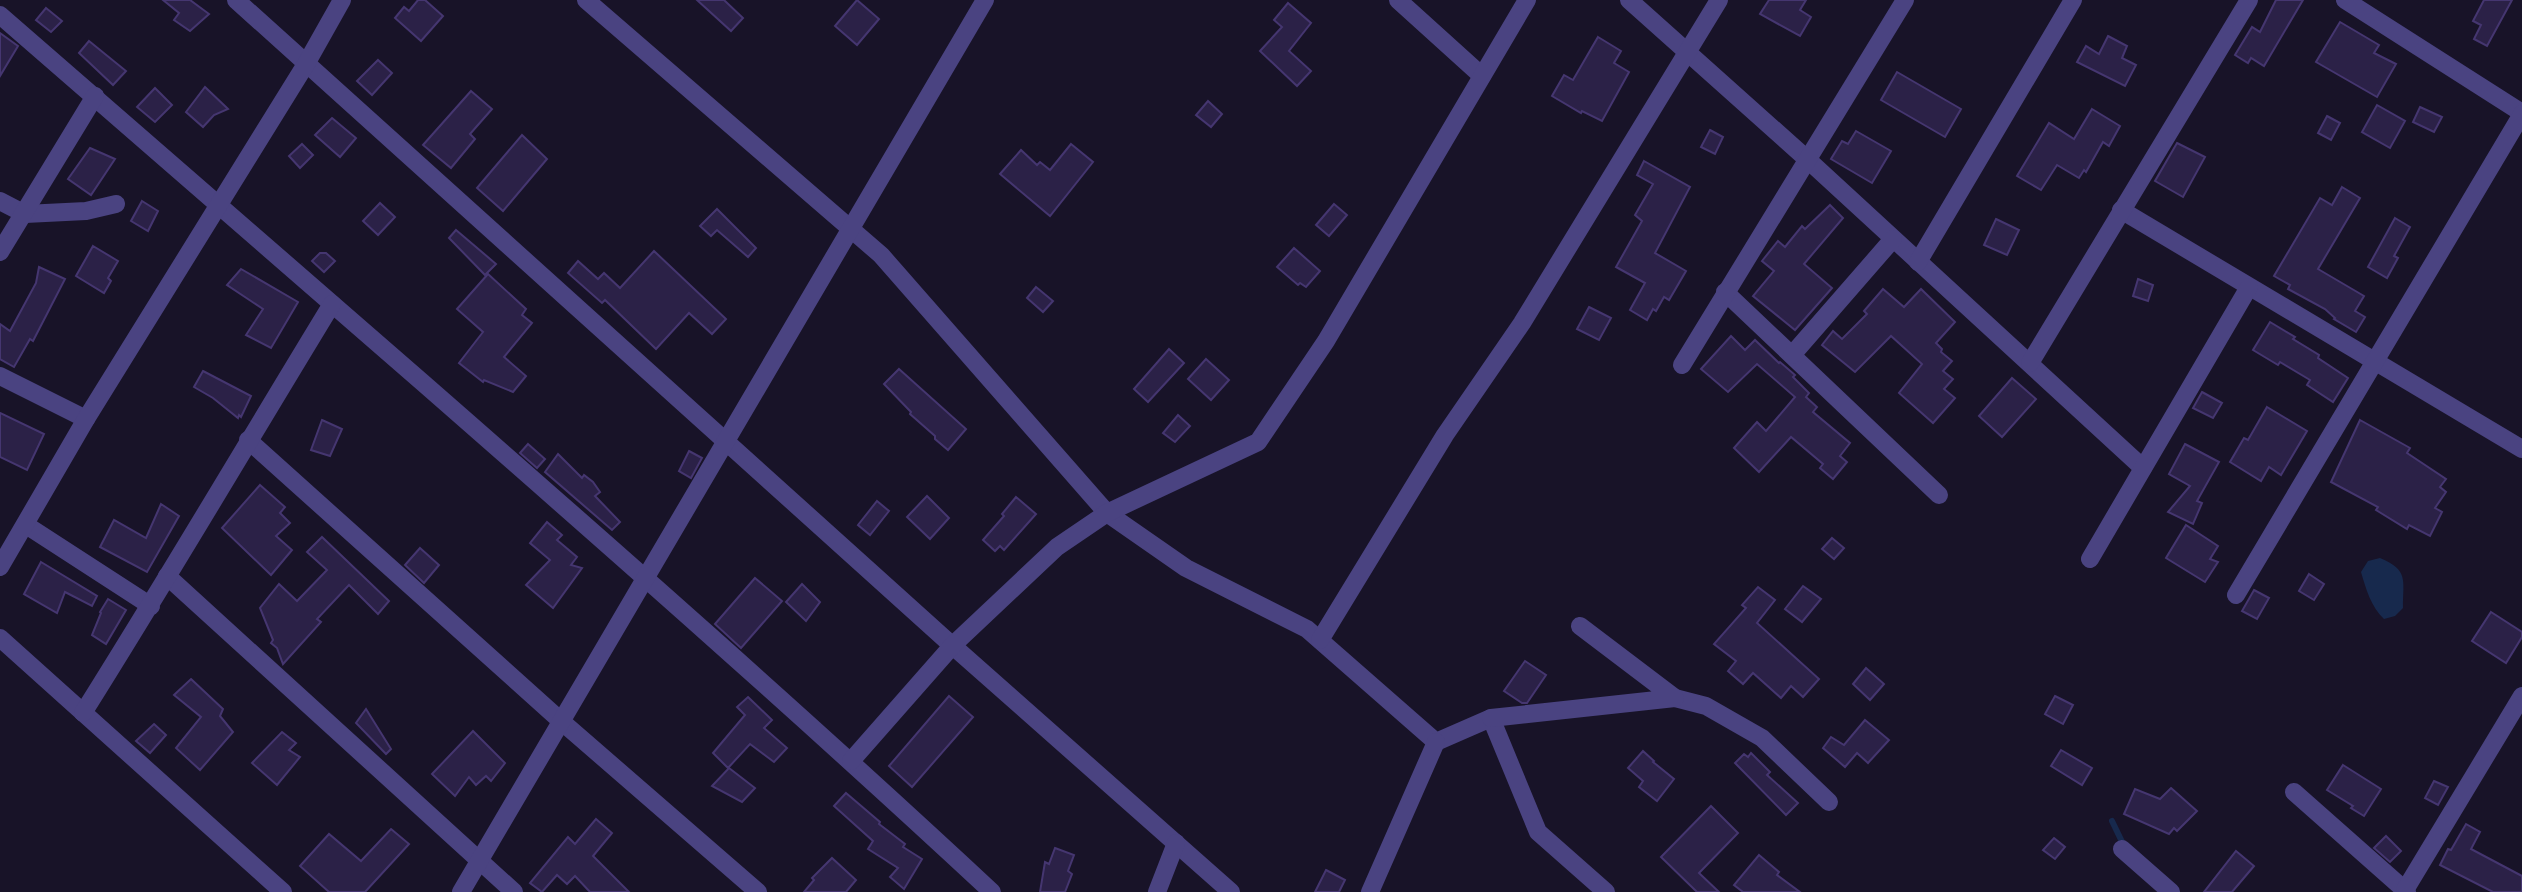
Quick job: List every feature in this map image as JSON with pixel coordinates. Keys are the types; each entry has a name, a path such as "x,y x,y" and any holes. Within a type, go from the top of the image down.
{"street":[{"path":"236,0 1231,892"},
{"path":"0,567 86,419 306,64 342,0"},
{"path":"586,0 881,255 1107,513 1185,568 1307,629 1436,742"},
{"path":"461,892 985,0"},
{"path":"1398,0 1482,76"},
{"path":"851,761 953,645 1057,547 1107,513 1258,442 1326,341 1527,0"},
{"path":"1629,0 1808,160 2143,468"},
{"path":"1320,640 1445,435 1529,311 1719,0"},
{"path":"1682,365 1905,0"},
{"path":"1918,262 2073,0"},
{"path":"2030,363 2249,0"},
{"path":"2236,595 2522,113 2346,0"},
{"path":"0,15 219,203 646,578 851,761 992,892"},
{"path":"0,252 95,96"},
{"path":"0,201 25,214 86,211 116,204"},
{"path":"2121,210 2522,449"},
{"path":"1792,355 1893,239"},
{"path":"2090,559 2249,287"},
{"path":"1725,292 1939,495"},
{"path":"83,713 151,606 248,440 332,304"},
{"path":"0,376 86,419"},
{"path":"248,440 561,721 758,892"},
{"path":"26,525 151,606"},
{"path":"167,576 514,892"},
{"path":"1580,626 1675,698"},
{"path":"0,638 283,892"},
{"path":"2294,792 2406,891 2522,696"},
{"path":"1370,892 1436,742 1492,718 1675,698 1706,706 1762,738 1829,802"},
{"path":"1492,718 1538,832 1606,892"},
{"path":"1157,892 1176,843"},
{"path":"2122,849 2171,892"}],"water":[{"path":"2380,558 2396,567 2403,583 2403,608 2395,616 2384,619 2372,603 2361,572 2368,561"}],"building":[{"path":"163,0 190,0 209,14 190,31 174,20 179,13"},
{"path":"418,0 425,0 443,16 421,41 395,18 404,7 409,11"},
{"path":"697,0 724,0 743,18 731,31"},
{"path":"857,0 879,19 857,45 835,26"},
{"path":"1769,0 1806,0 1800,10 1811,17 1800,36 1760,14"},
{"path":"2276,0 2303,0 2264,66 2251,58 2248,63 2235,55 2252,27 2260,32"},
{"path":"2484,0 2512,0 2487,46 2474,39 2481,25 2473,21"},
{"path":"1288,3 1311,23 1289,51 1311,71 1297,86 1260,51 1282,27 1274,20"},
{"path":"46,8 62,21 51,32 36,20"},
{"path":"2340,22 2379,45 2374,53 2396,64 2377,97 2316,62"},
{"path":"0,33 18,46 0,76"},
{"path":"2108,36 2127,46 2122,58 2136,65 2125,86 2077,62 2086,46 2099,54"},
{"path":"1598,37 1621,51 1614,63 1629,72 1602,121 1582,111 1581,113 1552,96 1564,75 1573,80"},
{"path":"89,41 126,71 113,85 79,53"},
{"path":"378,60 392,73 372,95 357,81"},
{"path":"1897,72 1961,109 1945,137 1881,100"},
{"path":"205,87 228,109 214,115 203,127 186,112"},
{"path":"155,88 172,105 155,122 137,107"},
{"path":"471,91 492,109 470,134 475,139 451,168 423,145"},
{"path":"1208,101 1222,114 1211,127 1196,115"},
{"path":"2377,105 2405,121 2390,148 2362,132"},
{"path":"2420,107 2442,117 2434,132 2413,122"},
{"path":"2092,109 2120,126 2109,146 2103,142 2086,172 2084,170 2079,178 2057,165 2041,190 2017,176 2049,123 2074,139"},
{"path":"2327,116 2340,123 2331,140 2318,133"},
{"path":"332,118 356,138 340,157 315,135"},
{"path":"1710,130 1723,137 1715,154 1701,147"},
{"path":"1856,131 1891,151 1872,183 1831,159 1842,141 1848,144"},
{"path":"522,135 547,159 503,211 477,188"},
{"path":"2177,143 2205,157 2183,197 2155,181"},
{"path":"302,144 313,155 300,168 289,156"},
{"path":"1071,144 1093,162 1050,216 1000,174 1021,150 1037,165 1040,162 1050,170"},
{"path":"90,148 115,159 91,195 68,179"},
{"path":"1644,161 1690,187 1655,253 1686,271 1669,300 1664,297 1647,320 1630,310 1645,283 1616,267 1642,221 1635,215 1653,184 1637,175"},
{"path":"2342,187 2360,198 2318,269 2364,296 2355,311 2365,317 2356,332 2334,319 2325,309 2288,289 2290,285 2274,276 2320,198 2332,205"},
{"path":"142,201 158,211 148,231 131,221"},
{"path":"380,203 395,217 378,235 363,221"},
{"path":"1334,204 1347,215 1329,236 1316,225"},
{"path":"1830,205 1843,218 1804,264 1832,288 1795,330 1753,296 1774,271 1762,261 1778,241 1785,247 1802,226 1805,229"},
{"path":"717,209 756,248 748,257 717,230 711,236 700,226"},
{"path":"2395,218 2410,227 2394,256 2398,258 2387,278 2368,267"},
{"path":"1996,219 2019,230 2007,255 1984,245"},
{"path":"456,230 496,264 485,275 449,238"},
{"path":"93,246 118,261 108,278 111,281 104,293 76,276"},
{"path":"1294,248 1320,271 1306,287 1300,283 1298,285 1277,267"},
{"path":"654,251 726,319 712,334 689,313 656,349 605,300 602,303 568,273 578,261 598,279 604,273 620,288"},
{"path":"320,253 326,253 335,261 324,272 312,261"},
{"path":"39,267 65,279 33,341 30,339 14,367 0,359 0,324 10,331 36,283"},
{"path":"241,269 298,302 271,348 246,335 263,309 227,285"},
{"path":"488,274 526,309 522,315 532,323 504,357 526,376 513,392 484,380 483,382 459,363 483,332 457,309"},
{"path":"2138,279 2153,285 2148,301 2133,296"},
{"path":"1036,287 1053,301 1043,312 1027,298"},
{"path":"1883,289 1904,307 1921,289 1955,322 1936,343 1942,349 1941,352 1952,361 1943,371 1953,379 1944,389 1955,398 1933,423 1899,393 1922,364 1891,336 1855,372 1822,345 1833,331 1842,339 1867,314 1864,311"},
{"path":"1589,307 1611,318 1599,340 1577,329"},
{"path":"2270,322 2295,337 2293,339 2348,378 2333,402 2307,385 2310,380 2253,350"},
{"path":"1731,336 1745,350 1755,340 1795,375 1793,377 1809,393 1806,397 1817,407 1813,412 1850,443 1840,456 1847,462 1833,479 1820,468 1823,464 1791,437 1759,472 1734,448 1757,422 1766,431 1795,397 1757,364 1728,392 1701,369"},
{"path":"1169,349 1184,363 1148,402 1134,389"},
{"path":"1206,359 1229,380 1211,400 1188,379"},
{"path":"899,369 966,429 948,450 910,414 884,384"},
{"path":"203,371 251,396 241,417 239,415 238,418 194,387"},
{"path":"2012,378 2036,399 2002,437 1979,416"},
{"path":"2202,392 2222,403 2213,418 2193,408"},
{"path":"2267,407 2307,431 2281,475 2269,467 2261,481 2230,462 2244,438 2248,440"},
{"path":"0,413 44,434 27,470 0,457"},
{"path":"1178,415 1190,426 1175,442 1163,433"},
{"path":"322,420 342,429 330,456 311,450"},
{"path":"2360,420 2410,448 2407,453 2446,479 2440,487 2446,492 2435,508 2442,512 2430,536 2409,525 2407,529 2376,510 2378,507 2331,482"},
{"path":"528,444 545,459 537,468 520,453"},
{"path":"2185,444 2219,462 2197,501 2202,503 2193,524 2168,512 2190,486 2169,474"},
{"path":"689,451 702,458 691,478 679,471"},
{"path":"558,454 582,478 584,475 593,482 600,492 595,496 620,522 612,530 545,472"},
{"path":"260,485 285,507 280,513 290,523 276,536 292,550 271,575 222,528"},
{"path":"927,496 949,518 930,539 907,517"},
{"path":"1016,497 1036,514 1004,550 1000,546 995,551 983,540"},
{"path":"877,501 889,511 870,535 858,525"},
{"path":"161,504 179,516 147,572 100,547 114,520 146,538"},
{"path":"547,522 562,535 557,540 577,557 571,565 582,568 553,608 526,585 550,560 530,543"},
{"path":"2186,525 2218,546 2210,559 2218,562 2205,582 2166,558"},
{"path":"322,537 389,601 378,614 349,585 317,619 321,622 283,664 277,648 271,643 273,640 260,608 279,584 297,601 327,570 307,552"},
{"path":"1832,538 1844,548 1834,559 1822,549"},
{"path":"420,548 439,565 424,583 405,565"},
{"path":"41,562 97,596 92,606 65,592 57,613 24,594"},
{"path":"2309,574 2324,584 2314,600 2299,591"},
{"path":"755,578 782,601 741,648 715,624"},
{"path":"802,584 820,602 806,621 786,602"},
{"path":"1803,586 1821,599 1802,622 1785,609"},
{"path":"1758,587 1775,600 1757,623 1819,679 1803,697 1791,686 1781,698 1753,673 1743,684 1728,671 1736,661 1714,644 1746,608 1742,605"},
{"path":"2254,590 2269,598 2257,619 2242,611"},
{"path":"108,599 126,610 106,644 92,635"},
{"path":"2491,612 2522,632 2522,637 2506,663 2472,641"},
{"path":"1525,661 1546,675 1527,703 1522,703 1504,691"},
{"path":"1866,668 1884,684 1870,700 1853,684"},
{"path":"191,679 223,709 220,716 233,732 200,770 176,748 201,717 174,695"},
{"path":"949,696 973,717 912,787 889,766"},
{"path":"2055,696 2073,705 2063,724 2045,714"},
{"path":"748,697 772,720 764,728 787,748 774,762 750,744 728,768 713,753 745,715 737,707"},
{"path":"366,709 391,749 386,754 356,723"},
{"path":"1865,720 1889,740 1868,763 1857,753 1845,767 1823,748 1831,737 1844,745"},
{"path":"154,724 166,735 150,753 136,741"},
{"path":"473,731 505,763 491,781 486,776 476,785 469,777 455,796 432,774"},
{"path":"282,732 296,743 289,750 300,757 277,785 252,763"},
{"path":"2061,750 2092,768 2082,785 2051,766"},
{"path":"1643,751 1674,779 1657,801 1639,787 1643,781 1628,768"},
{"path":"1751,753 1770,772 1767,775 1798,803 1786,815 1735,763 1744,754 1748,757"},
{"path":"2343,765 2381,789 2364,816 2327,790"},
{"path":"729,768 755,788 742,802 712,786"},
{"path":"2434,781 2448,787 2438,805 2425,798"},
{"path":"2171,788 2197,811 2177,831 2174,828 2169,834 2124,814 2135,789 2160,799"},
{"path":"846,793 905,844 903,847 922,859 904,889 890,877 898,868 868,849 873,841 834,806"},
{"path":"1711,806 1738,833 1699,873 1719,892 1697,892 1661,857"},
{"path":"596,819 612,833 593,856 629,892 590,892 575,876 567,884 557,875 542,892 530,883 568,837 575,844"},
{"path":"2466,824 2480,832 2471,849 2522,876 2522,892 2493,892 2440,865"},
{"path":"391,829 409,844 365,892 329,892 300,866 329,834 361,861"},
{"path":"2386,836 2401,851 2390,862 2374,848"},
{"path":"2054,838 2065,847 2055,859 2043,850"},
{"path":"1055,848 1074,855 1068,871 1072,874 1065,892 1040,892 1045,862 1049,864"},
{"path":"2236,851 2254,866 2232,892 2204,892"},
{"path":"1759,855 1779,872 1777,875 1800,892 1743,892 1734,885"},
{"path":"832,858 856,880 846,892 804,892 814,880 812,878"},
{"path":"1326,870 1345,880 1339,892 1315,892"}],"waterway":[{"path":"2112,821 2125,848"}]}
